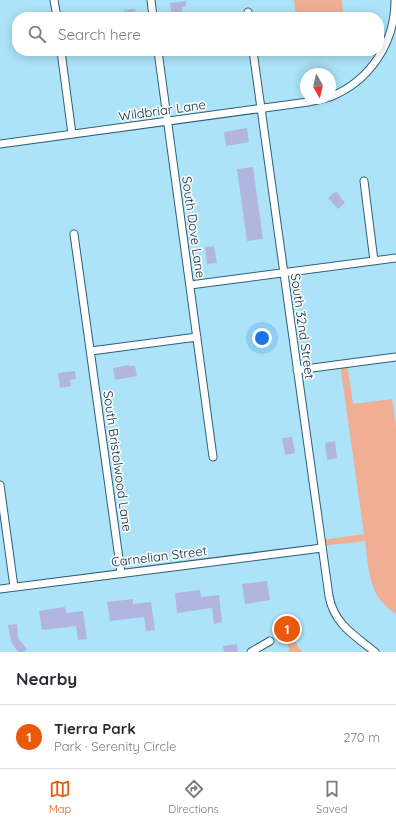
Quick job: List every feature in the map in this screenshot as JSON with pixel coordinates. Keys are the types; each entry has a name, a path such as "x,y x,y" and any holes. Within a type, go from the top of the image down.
{"street":[{"path":"54,0 56,12"},
{"path":"151,0 152,12"},
{"path":"384,48 389,38 394,20 395,0"},
{"path":"62,56 72,134"},
{"name":"South Dove Lane","path":"159,56 214,457"},
{"name":"South 32nd Street","path":"255,56 329,596 334,613 346,630 375,652"},
{"path":"336,94 355,83 366,74 380,56"},
{"name":"Wildbriar Lane","path":"0,144 300,103"},
{"path":"364,182 374,261"},
{"name":"South Bristolwood Lane","path":"74,234 121,574"},
{"path":"190,285 396,258"},
{"path":"90,351 197,337"},
{"path":"297,370 396,357"},
{"path":"0,485 14,588"},
{"name":"Carnelian Street","path":"0,589 322,548"},
{"path":"251,652 270,641"}],"shaded area":[{"path":"294,0 342,0 343,12 295,12"},
{"path":"347,363 353,404 392,399 396,426 396,614 385,605 375,591 368,566 365,541 322,546 321,540 364,534 340,364"},
{"path":"285,620 292,637 302,652 289,652"}],"building":[{"path":"186,1 186,6 182,7 182,12 171,12 170,3"},
{"path":"135,9 135,12 124,12 124,10"},
{"path":"247,128 249,142 226,146 224,132"},
{"path":"253,167 263,239 247,241 237,169"},
{"path":"336,191 345,203 338,209 328,198"},
{"path":"214,246 217,263 207,264 205,247"},
{"path":"129,365 135,366 137,376 115,380 113,368"},
{"path":"75,371 76,379 70,380 71,386 60,388 58,373"},
{"path":"292,437 295,453 285,455 282,438"},
{"path":"335,441 337,458 327,460 325,443"},
{"path":"267,581 270,600 245,604 242,584"},
{"path":"200,590 201,597 219,595 222,622 214,624 212,608 177,613 175,593"},
{"path":"133,599 133,604 151,602 155,630 146,631 144,617 110,621 107,602"},
{"path":"65,607 66,613 83,611 87,639 78,640 76,626 42,630 39,611"},
{"path":"17,624 18,638 27,649 24,652 18,652 11,642 8,625"},
{"path":"237,644 238,652 224,652 223,646"}],"place":[{"name":"Tierra Park","path":"287,629"}]}
